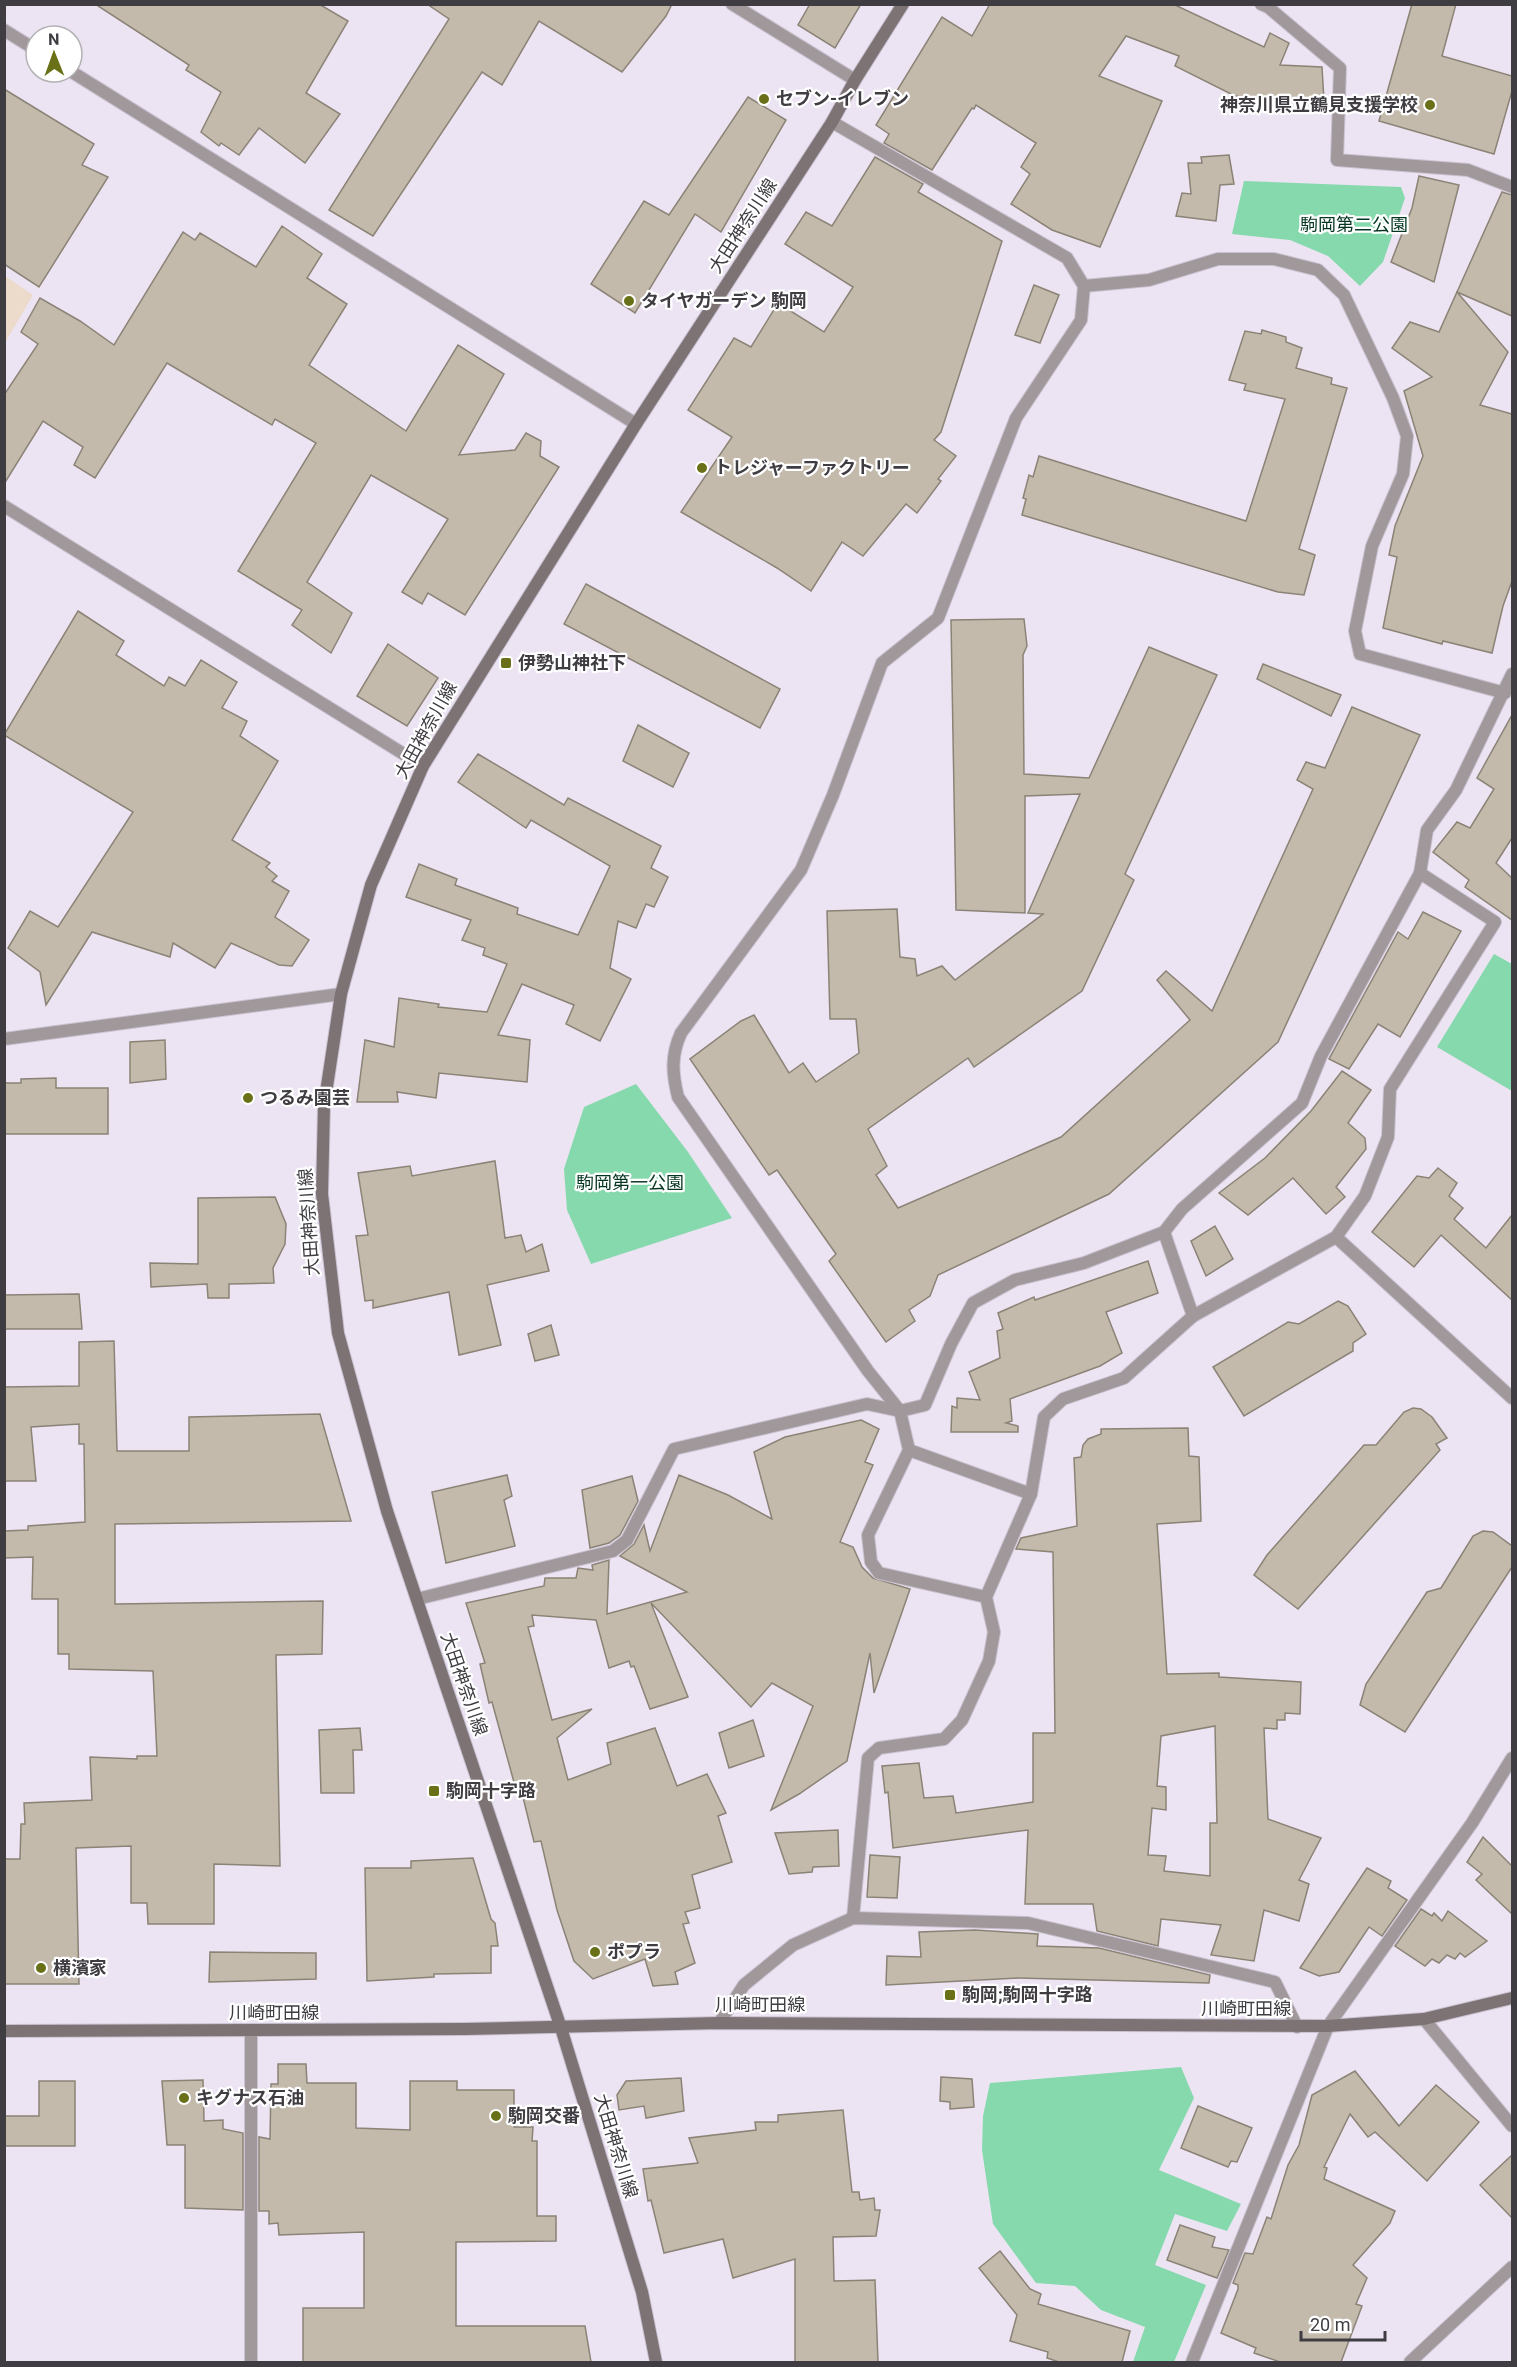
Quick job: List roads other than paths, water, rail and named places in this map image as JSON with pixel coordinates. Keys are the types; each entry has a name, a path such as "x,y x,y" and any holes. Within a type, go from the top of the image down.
{"main road":[{"name":"大田神奈川線","path":"656,2362 642,2292 561,2028 387,1511 338,1334 322,1194 324,1106 341,994 371,885 423,766 636,424 832,122 855,80 903,4"},
{"name":"川崎町田線","path":"4,2031 251,2032 561,2028 719,2023 1297,2027 1424,2019 1512,1998"}],"street":[{"path":"732,4 855,80"},
{"path":"1261,4 1268,7 1340,68 1337,160 1468,170 1512,187"},
{"path":"4,30 24,42"},
{"path":"84,79 636,424"},
{"path":"832,122 1067,258 1084,286 1081,320 1016,418 938,618 882,663 833,795 801,870 681,1033 672,1061 672,1076 678,1097 868,1371 900,1411 909,1450 868,1535 871,1562 879,1573 986,1597"},
{"path":"1084,286 1149,279 1218,259 1274,259 1318,270 1344,295 1393,398 1407,436 1403,474 1372,546 1355,631 1360,654 1505,693"},
{"path":"4,506 423,766"},
{"path":"417,1599 613,1551 627,1540 674,1449 867,1404 900,1411 925,1406 951,1344 973,1303 1015,1280 1084,1263 1164,1232 1182,1209 1302,1103 1321,1056 1420,873 1427,830 1456,790 1505,693 1512,674"},
{"path":"853,1918 868,1758 879,1748 944,1739 963,1720 989,1661 994,1632 986,1597 1031,1494 1044,1418 1063,1399 1124,1378 1193,1316 1336,1237 1365,1196 1388,1137 1390,1089 1495,922 1420,873"},
{"path":"4,1039 341,994"},
{"path":"1164,1232 1193,1316"},
{"path":"1336,1237 1512,1398"},
{"path":"909,1450 1031,1494"},
{"path":"1192,2362 1328,2026 1472,1823 1512,1758"},
{"path":"719,2023 744,1985 793,1946 853,1918 1028,1923 1181,1958 1275,1982 1297,2027"},
{"path":"1424,2019 1512,2126"},
{"path":"250,2362 251,2032"},
{"path":"1410,2362 1512,2267"}],"place":[{"name":"セブン-イレブン","path":"764,99"},
{"name":"神奈川県立鶴見支援学校","path":"1430,105"},
{"name":"タイヤガーデン 駒岡","path":"629,301"},
{"name":"トレジャーファクトリー","path":"702,468"},
{"name":"伊勢山神社下","path":"506,663"},
{"name":"つるみ園芸","path":"248,1098"},
{"name":"駒岡十字路","path":"434,1791"},
{"name":"ポプラ","path":"595,1952"},
{"name":"横濱家","path":"41,1968"},
{"name":"駒岡;駒岡十字路","path":"950,1995"},
{"name":"キグナス石油","path":"184,2098"},
{"name":"駒岡交番","path":"496,2116"}],"park label":[{"name":"駒岡第二公園","path":"1354,225"},
{"name":"駒岡第一公園","path":"630,1183"}]}
